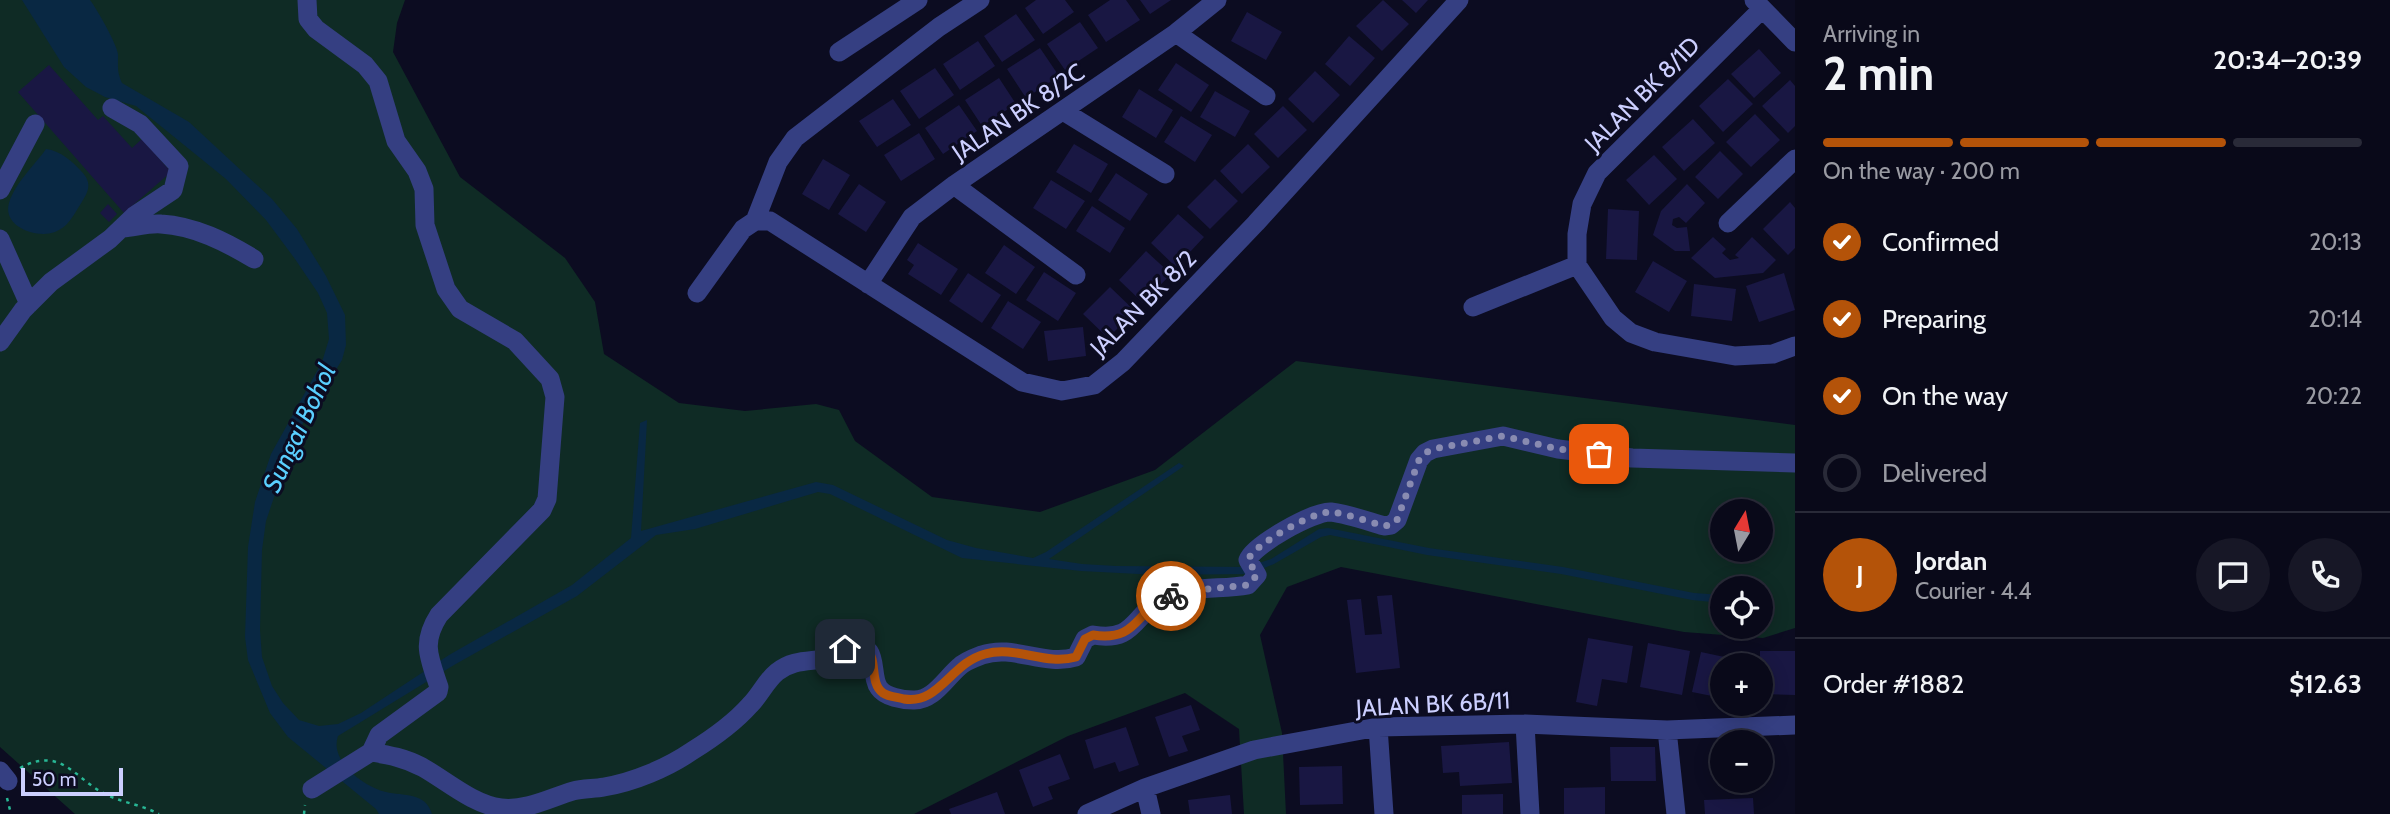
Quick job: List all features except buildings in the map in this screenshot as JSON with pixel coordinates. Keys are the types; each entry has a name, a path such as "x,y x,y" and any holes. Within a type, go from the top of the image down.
{"street":[{"path":"307,0 308,19 316,29 365,65 378,81 396,141 417,171 424,189 425,225 451,298 460,309 515,341 550,379 555,397 547,499 542,510 439,615 428,636 427,646 439,687 438,692 379,735 367,754 312,789"},
{"path":"839,52 918,0"},
{"path":"697,293 743,229 755,221 778,162 795,138 939,27 980,0"},
{"name":"JALAN BK 8/2C","path":"868,284 912,217 954,185 1176,33 1217,0"},
{"name":"JALAN BK 8/2","path":"755,221 770,221 1022,382 1062,391 1094,385 1123,362 1256,223 1459,0"},
{"path":"1758,5 1795,42"},
{"name":"JALAN BK 8/1D","path":"1577,265 1577,234 1582,204 1598,173 1758,5"},
{"path":"1176,33 1266,96"},
{"path":"0,342 29,304 51,282 123,228 134,216 173,190 178,166 140,124 112,108"},
{"path":"1063,111 1165,174"},
{"path":"0,190 35,124"},
{"path":"1728,223 1795,159"},
{"path":"954,185 1076,275"},
{"path":"123,228 160,224 193,228 237,248 254,259"},
{"path":"0,239 29,304"},
{"path":"1473,307 1577,265 1613,318 1631,333 1655,342 1735,356 1773,354 1795,346"},
{"path":"367,754 403,758 468,795 498,807 525,807 576,790 604,788 672,763 693,751 734,720 778,672 798,662 838,655 855,646 870,653 874,662 877,687 883,693 915,701 933,692 959,667 980,655 1008,651 1044,659 1076,657 1085,639 1093,635 1108,637 1125,632 1153,605 1166,597 1187,591 1248,585 1252,568 1250,553 1319,514 1333,512 1384,526 1391,525 1397,520 1419,460 1425,453 1490,437 1503,436 1558,449 1632,458 1795,463"},
{"path":"1525,724 1531,814"},
{"name":"JALAN BK 6B/11","path":"1087,814 1145,788 1254,750 1378,727 1525,724 1667,730 1795,725"},
{"path":"1378,727 1384,814"},
{"path":"1667,730 1676,814"},
{"path":"1145,788 1151,814"}],"path":[{"path":"11,814 4,776 12,775 25,765 46,761 58,761 105,794 159,814"}],"green space":[{"path":"0,0 405,0 397,23 393,52 460,177 565,258 595,302 604,354 679,403 745,411 816,404 839,410 855,441 932,497 1040,512 1155,470 1296,361 1795,425 1795,628 1773,635 1773,576 1710,576 1710,634 1684,632 1341,567 1287,587 1260,635 1282,733 1286,814 1244,814 1239,729 1185,693 1068,736 914,814 75,814 0,747"}],"water":[{"name":"Sungai Bohol","path":"22,0 90,0 115,44 122,83 189,122 272,199 297,229 326,276 345,315 346,345 342,360 305,419 290,450 266,521 262,550 262,657 272,686 299,720 319,726 338,724 361,713 449,655 572,585 631,538 640,423 647,420 641,531 816,482 833,485 947,540 1033,558 1179,463 1184,466 1049,559 1116,566 1247,567 1271,559 1319,529 1328,528 1429,548 1563,567 1710,594 1710,602 1561,574 1427,555 1330,535 1321,537 1274,564 1250,574 1158,575 1081,571 962,558 830,494 818,492 695,529 656,535 577,596 454,665 338,736 339,755 359,779 386,792 419,798 425,802 432,814 379,814 288,737 270,713 248,660 245,637 248,547 255,502 271,454 322,362 329,339 327,313 318,293 266,220 226,179 136,106 105,97 86,87 64,67"},
{"path":"46,149 61,154 74,164 85,176 88,188 67,224 55,232 39,234 16,225 8,211 16,189"}],"way so far":[{"path":"1171,596 1187,591 1248,585 1257,575 1248,560 1250,553 1319,514 1333,512 1384,526 1391,525 1397,520 1419,460 1433,449 1503,436 1558,449 1599,454"}],"route":[{"path":"845,649 855,646 870,653 874,662 877,687 883,693 915,701 933,692 970,659 988,653 1008,651 1057,660 1076,657 1085,639 1093,635 1117,636 1125,632 1153,605 1171,596"}]}
